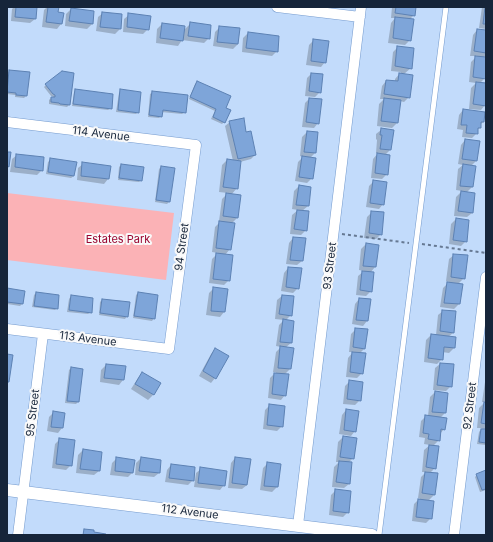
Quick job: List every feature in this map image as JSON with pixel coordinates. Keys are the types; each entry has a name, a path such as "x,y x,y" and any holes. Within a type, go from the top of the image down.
{"street":[{"path":"277,7 361,12"},
{"name":"93 Street","path":"298,525 361,12"},
{"name":"114 Avenue","path":"7,122 196,145"},
{"name":"94 Street","path":"169,349 196,145"},
{"name":"92 Street","path":"454,535 486,277"},
{"name":"113 Avenue","path":"7,329 169,349"},
{"name":"95 Street","path":"18,535 43,334"},
{"name":"112 Avenue","path":"7,490 372,535"}],"lane":[{"path":"379,535 446,7"}],"green space":[{"name":"Estates Park","path":"7,193 174,213 166,280 7,260"}],"building":[{"path":"16,7 37,7 36,19 15,17"},
{"path":"48,7 59,7 58,12 64,13 62,24 46,22"},
{"path":"396,7 416,7 415,16 395,13"},
{"path":"485,7 486,24 483,24"},
{"path":"71,8 94,11 93,24 69,21"},
{"path":"102,12 122,14 121,29 100,27"},
{"path":"128,13 151,16 149,30 127,27"},
{"path":"395,17 414,19 411,41 393,38"},
{"path":"190,22 211,25 210,39 188,36"},
{"path":"162,23 185,26 183,41 160,38"},
{"path":"219,26 240,28 238,44 217,42"},
{"path":"477,29 486,30 486,53 474,51"},
{"path":"248,32 279,36 278,52 246,48"},
{"path":"313,39 329,41 326,63 311,61"},
{"path":"397,46 414,48 412,69 395,66"},
{"path":"475,56 486,57 486,79 473,77"},
{"path":"9,70 30,72 27,96 7,92"},
{"path":"62,71 74,73 70,105 51,102 51,97 55,97 55,95 45,84"},
{"path":"311,73 323,74 321,93 309,91"},
{"path":"399,73 413,75 410,98 384,94 386,80 398,81"},
{"path":"197,81 231,96 226,108 231,110 225,123 213,117 216,109 190,97"},
{"path":"476,82 486,83 486,106 473,104"},
{"path":"75,89 113,94 112,109 73,104"},
{"path":"120,89 141,92 139,113 118,110"},
{"path":"152,91 188,95 186,113 163,110 162,117 149,115"},
{"path":"309,98 322,99 319,124 306,122"},
{"path":"384,98 401,100 398,123 381,121"},
{"path":"463,109 485,112 484,122 481,122 481,128 478,128 478,134 466,133 467,125 461,125"},
{"path":"244,118 246,132 251,131 256,155 238,159 229,121"},
{"path":"381,128 394,130 391,150 380,149 382,135 380,135"},
{"path":"307,131 318,132 316,153 304,152"},
{"path":"465,139 480,141 477,161 462,159"},
{"path":"7,152 11,152 9,167 7,166"},
{"path":"377,153 390,155 388,175 375,173"},
{"path":"16,154 44,157 43,171 15,167"},
{"path":"302,156 316,158 313,179 299,177"},
{"path":"50,158 77,162 74,176 48,172"},
{"path":"227,159 241,161 238,189 223,187"},
{"path":"82,162 111,166 109,179 81,176"},
{"path":"121,164 144,167 142,181 119,178"},
{"path":"463,164 476,166 473,187 460,186"},
{"path":"161,166 175,168 170,202 156,200"},
{"path":"373,180 387,182 384,205 370,203"},
{"path":"299,185 311,187 309,206 296,205"},
{"path":"461,191 475,193 473,213 458,211"},
{"path":"226,193 241,195 238,218 223,216"},
{"path":"297,210 309,211 307,231 294,229"},
{"path":"371,211 384,212 382,235 369,233"},
{"path":"456,218 469,220 467,242 453,240"},
{"path":"219,221 235,223 231,250 216,248"},
{"path":"293,237 306,238 303,261 290,260"},
{"path":"366,243 379,245 376,267 363,266"},
{"path":"216,253 233,255 230,281 213,279"},
{"path":"453,254 468,255 465,279 451,277"},
{"path":"288,267 302,268 299,289 286,287"},
{"path":"362,271 374,272 372,292 360,290"},
{"path":"447,282 463,284 460,304 444,303"},
{"path":"213,287 228,289 225,312 211,311"},
{"path":"7,288 25,291 23,304 7,302"},
{"path":"36,292 59,295 58,309 34,306"},
{"path":"138,292 158,295 155,319 134,316"},
{"path":"71,295 93,298 92,313 69,310"},
{"path":"282,295 294,296 292,316 279,314"},
{"path":"359,298 371,299 368,321 356,320"},
{"path":"102,299 130,302 128,317 100,313"},
{"path":"442,310 456,311 454,333 440,331"},
{"path":"283,319 294,321 292,343 280,342"},
{"path":"355,328 368,329 365,349 353,347"},
{"path":"431,334 456,337 455,348 444,347 443,360 428,358"},
{"path":"280,346 294,348 291,369 278,368"},
{"path":"215,348 229,356 216,379 203,371"},
{"path":"352,352 366,353 363,374 350,372"},
{"path":"7,354 13,355 9,382 7,382"},
{"path":"440,363 454,364 452,387 437,385"},
{"path":"106,364 126,366 124,380 104,378"},
{"path":"71,367 83,369 79,402 67,401"},
{"path":"142,372 161,383 154,395 135,384"},
{"path":"274,373 289,374 286,396 272,394"},
{"path":"349,380 363,382 361,401 347,399"},
{"path":"435,391 448,393 446,413 432,412"},
{"path":"484,402 486,403 486,424 481,423"},
{"path":"269,404 285,406 283,427 267,425"},
{"path":"346,409 359,411 356,432 344,430"},
{"path":"53,411 65,413 63,428 51,427"},
{"path":"425,415 447,418 445,430 441,429 440,441 428,439 429,434 423,433"},
{"path":"481,429 486,429 486,443 479,442"},
{"path":"343,436 357,438 354,459 340,457"},
{"path":"59,438 75,440 72,466 56,464"},
{"path":"429,445 439,446 436,469 426,467"},
{"path":"83,449 102,452 100,471 80,469"},
{"path":"116,457 135,460 133,473 115,471"},
{"path":"141,457 161,460 160,473 139,471"},
{"path":"235,457 251,459 247,485 232,483"},
{"path":"339,461 352,462 350,484 336,482"},
{"path":"267,462 281,464 278,487 264,486"},
{"path":"171,464 195,467 194,481 169,478"},
{"path":"200,467 227,471 225,486 198,483"},
{"path":"486,470 486,489 482,490 476,474"},
{"path":"425,472 438,473 435,495 422,493"},
{"path":"335,489 351,491 349,513 333,511"},
{"path":"418,499 434,501 432,519 416,517"},
{"path":"84,529 94,530 94,532 106,535 83,535"}]}
